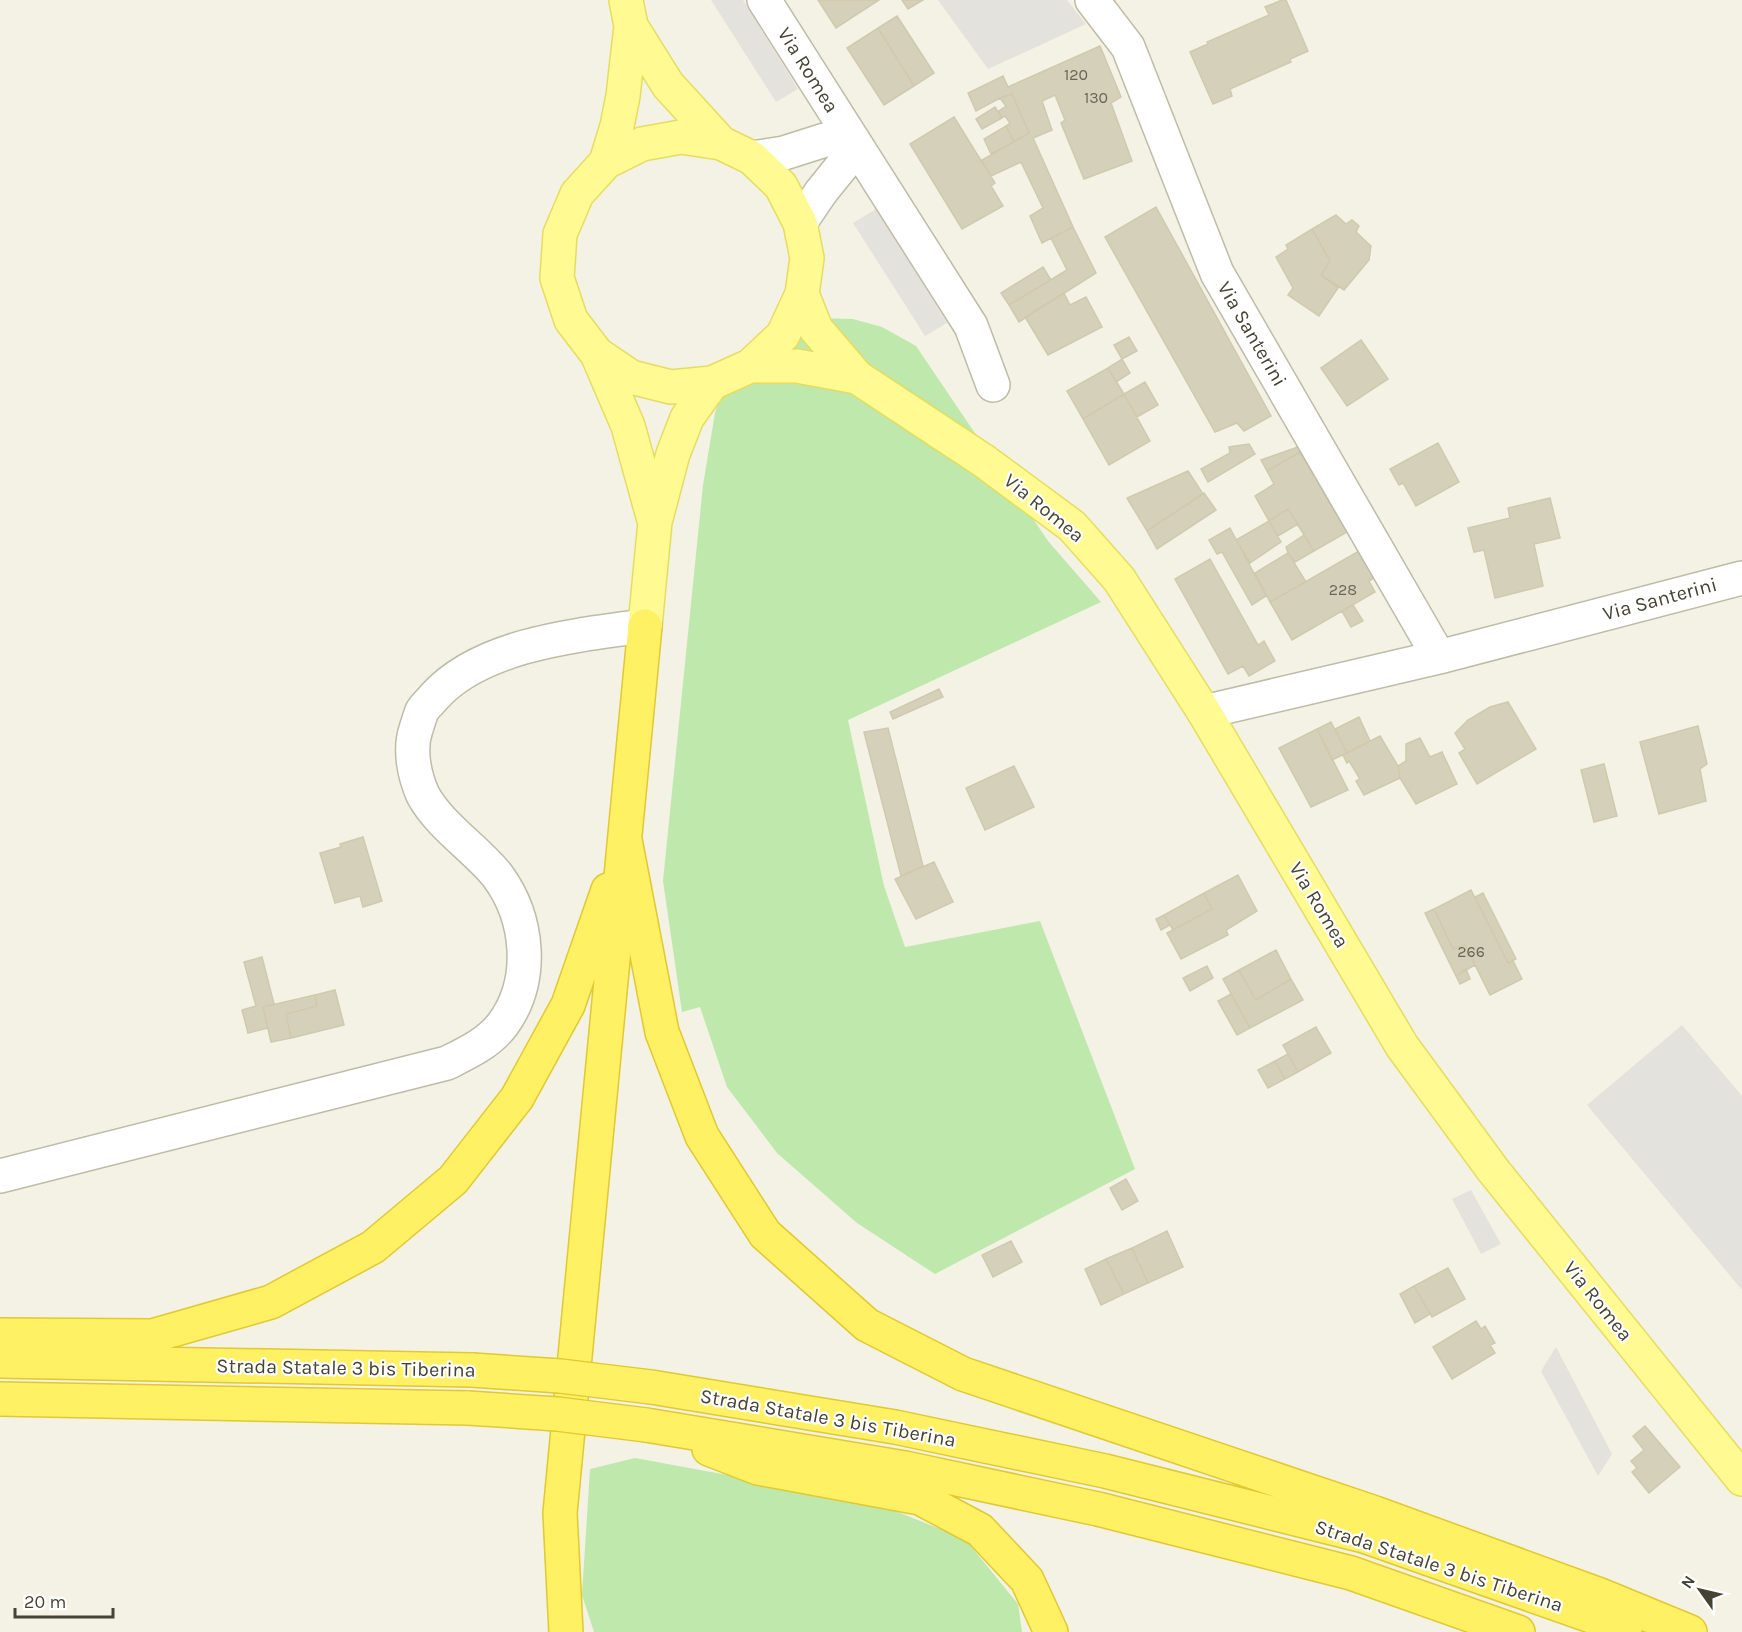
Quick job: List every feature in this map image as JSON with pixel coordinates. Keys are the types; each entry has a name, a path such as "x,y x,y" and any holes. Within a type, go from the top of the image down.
{"highway":[{"path":"566,1632 560,1513 645,626"},
{"path":"0,1335 152,1335 271,1302 373,1247 453,1180 517,1098 568,1005 626,840"},
{"path":"626,840 662,1032 702,1136 765,1234 867,1325 963,1374 1375,1513 1600,1595 1690,1632"},
{"name":"Strada Statale 3 bis Tiberina","path":"0,1361 472,1370 560,1376 651,1387 906,1429 1105,1471 1353,1533 1580,1612 1630,1632"},
{"name":"Strada Statale 3 bis Tiberina","path":"0,1399 468,1408 557,1414 646,1425 905,1468 1098,1509 1352,1573 1518,1632"},
{"path":"646,1425 758,1468 920,1498 930,1503 980,1530 996,1546 1027,1580 1051,1632"}],"main road":[{"name":"Via Romea","path":"628,13 668,85 721,143"},
{"name":"Via Romea","path":"606,162 623,96 628,13"},
{"name":"Via Romea","path":"681,137 721,143 752,158 781,186 800,223 807,258 802,294 783,334 750,366 712,383 671,387 632,376 597,354 571,320 557,278 560,234 577,194 606,162 642,144 681,137"},
{"name":"Via Romea","path":"802,294 816,329 857,378 984,461 1072,526 1119,579 1204,712 1402,1046 1493,1170 1742,1479"},
{"path":"597,354 628,426 655,522"},
{"name":"Via Romea","path":"750,366 797,366 857,378"},
{"path":"645,626 655,522 673,454 687,418 712,383"}],"street":[{"name":"Via Romea","path":"764,0 971,326 993,385"},
{"name":"Via Santerini","path":"1092,0 1128,47 1217,273 1439,657"},
{"name":"Via Romea","path":"752,158 784,153 825,140 853,140"},
{"path":"800,223 842,166 853,140"},
{"name":"Via Santerini","path":"1204,712 1439,657 1742,578"},
{"path":"0,1176 447,1063 478,1047 502,1025 519,993 525,950 518,913 497,876 444,821 424,796 414,768 413,739 423,710 448,682 486,660 559,638 645,626"}],"green space":[{"path":"812,318 853,319 882,327 916,346 1048,541 1101,602 848,720 884,886 905,947 1040,921 1135,1169 935,1274 857,1223 777,1153 727,1087 700,1007 682,1012 663,881 703,485 715,413 731,367"},
{"path":"635,1458 873,1502 965,1539 1018,1604 1022,1632 594,1632 582,1595 590,1469"}],"shaded area":[{"path":"711,0 743,0 798,89 776,102"},
{"path":"938,0 1067,0 1086,24 988,69"},
{"path":"876,209 947,323 925,336 853,223"},
{"path":"1682,1025 1742,1096 1742,1290 1587,1105"},
{"path":"1471,1190 1501,1244 1481,1254 1452,1199"},
{"path":"1556,1347 1612,1454 1598,1476 1541,1371"}],"building":[{"path":"818,0 879,0 836,28"},
{"path":"902,0 923,0 908,9"},
{"path":"1286,0 1308,51 1290,59 1291,62 1230,89 1232,96 1213,104 1190,52 1208,44 1207,42 1269,15 1265,7"},
{"path":"897,16 934,73 914,86 878,28"},
{"path":"878,28 914,86 884,105 847,48"},
{"path":"1100,46 1121,97 1111,103 1132,161 1084,179 1061,123 1065,120 1055,95 1042,101 1052,130 1033,138 1073,227 1042,243 1030,216 1043,208 1021,162 991,176 982,160 1029,133 1012,94 976,111 968,93 1003,76 1008,87"},
{"path":"1012,94 1029,133 1014,142 1006,126 1010,123 1005,116 1002,118 999,111 1006,106 1000,98"},
{"path":"995,107 1002,118 982,129 976,119"},
{"path":"954,117 995,183 991,186 1003,206 962,229 910,144"},
{"path":"1006,126 1014,142 991,154 984,139"},
{"path":"1156,207 1271,416 1244,431 1237,423 1215,432 1105,237"},
{"path":"1336,215 1346,224 1352,220 1359,226 1356,232 1371,246 1369,260 1344,290 1321,275 1330,261 1312,229"},
{"path":"1073,227 1096,273 1019,322 1009,305 1067,270 1051,238"},
{"path":"1312,229 1330,261 1321,275 1338,288 1319,316 1288,295 1293,288 1276,257 1288,249 1286,245"},
{"path":"1043,267 1051,280 1009,305 1001,293"},
{"path":"1064,293 1070,305 1086,297 1102,327 1048,355 1025,317"},
{"path":"1129,337 1137,351 1122,359 1114,345"},
{"path":"1361,340 1388,379 1347,406 1321,368"},
{"path":"1122,359 1130,373 1116,382 1108,368"},
{"path":"1108,368 1124,394 1083,419 1067,391"},
{"path":"1145,382 1158,405 1137,417 1124,394"},
{"path":"1124,394 1150,441 1109,465 1083,419"},
{"path":"1438,443 1459,482 1416,506 1403,483 1399,485 1390,469"},
{"path":"1249,444 1255,454 1208,482 1201,469 1230,453 1229,447"},
{"path":"1298,447 1300,452 1267,471 1261,460"},
{"path":"1300,452 1347,532 1314,551 1288,509 1269,521 1255,496 1274,484 1267,471"},
{"path":"1188,471 1203,494 1147,531 1127,498"},
{"path":"1204,493 1216,510 1157,549 1147,531"},
{"path":"1550,498 1560,538 1534,544 1543,586 1495,598 1484,550 1474,552 1468,528 1510,518 1508,508"},
{"path":"1288,509 1298,524 1278,536 1269,521"},
{"path":"1269,521 1281,542 1250,563 1236,540"},
{"path":"1230,528 1266,596 1252,605 1222,552 1217,554 1209,540"},
{"path":"1304,535 1314,551 1295,562 1286,547"},
{"path":"1359,551 1374,578 1369,581 1375,592 1292,640 1270,602"},
{"path":"1288,553 1306,582 1270,602 1255,573"},
{"path":"1210,559 1258,645 1264,641 1275,661 1249,676 1243,666 1228,674 1175,579"},
{"path":"1353,605 1363,621 1351,627 1342,611"},
{"path":"939,689 943,697 893,719 890,712"},
{"path":"1508,702 1536,749 1477,784 1459,753 1465,749 1455,733 1468,720 1490,707"},
{"path":"1359,717 1370,741 1347,753 1335,729"},
{"path":"1331,722 1347,753 1332,760 1317,729"},
{"path":"1698,726 1707,764 1700,769 1706,801 1659,814 1640,742"},
{"path":"888,728 923,866 901,876 864,732"},
{"path":"1317,729 1348,790 1311,807 1279,748"},
{"path":"1380,736 1398,766 1400,778 1364,795 1356,781 1360,779 1343,755"},
{"path":"1420,738 1430,757 1442,752 1457,784 1416,804 1400,778 1398,766 1406,761 1406,744"},
{"path":"1604,764 1617,816 1594,822 1581,770"},
{"path":"1014,766 1034,807 985,830 966,788"},
{"path":"363,837 382,901 363,907 360,896 335,903 320,853"},
{"path":"934,862 953,902 916,919 895,879"},
{"path":"1238,875 1257,911 1226,930 1228,935 1181,959 1167,933 1212,909 1204,893"},
{"path":"1471,890 1508,963 1513,961 1522,979 1490,995 1465,945 1453,949 1434,909"},
{"path":"1204,893 1212,909 1173,930 1164,915"},
{"path":"1483,893 1516,959 1508,963 1475,897"},
{"path":"1434,909 1453,949 1465,945 1475,965 1456,976 1425,913"},
{"path":"1164,915 1170,925 1161,930 1156,919"},
{"path":"1276,950 1291,979 1256,1000 1239,970"},
{"path":"262,957 274,1004 263,1007 268,1028 248,1033 242,1010 256,1006 244,962"},
{"path":"1207,966 1213,978 1190,991 1183,978"},
{"path":"1466,969 1470,979 1460,984 1456,976"},
{"path":"1239,970 1256,1000 1291,979 1303,1000 1250,1028 1223,979"},
{"path":"335,990 344,1025 291,1038 286,1014 317,1006 315,995"},
{"path":"1231,994 1250,1028 1237,1035 1218,1001"},
{"path":"315,995 317,1006 286,1014 291,1038 271,1042 263,1007"},
{"path":"1316,1027 1331,1053 1298,1072 1283,1045"},
{"path":"1288,1054 1298,1072 1285,1079 1275,1061"},
{"path":"1275,1061 1285,1079 1268,1088 1258,1070"},
{"path":"1126,1179 1138,1201 1122,1210 1110,1188"},
{"path":"1167,1231 1183,1267 1148,1283 1132,1248"},
{"path":"1011,1241 1022,1262 993,1277 982,1255"},
{"path":"1132,1248 1148,1283 1124,1294 1106,1259"},
{"path":"1106,1259 1124,1294 1101,1305 1085,1269"},
{"path":"1448,1268 1465,1299 1432,1317 1414,1286"},
{"path":"1414,1286 1430,1314 1415,1323 1400,1294"},
{"path":"1476,1321 1481,1329 1485,1326 1495,1343 1490,1345 1495,1353 1452,1379 1433,1347"},
{"path":"1645,1426 1680,1467 1649,1493 1632,1472 1637,1468 1631,1461 1644,1450 1633,1436"}]}
